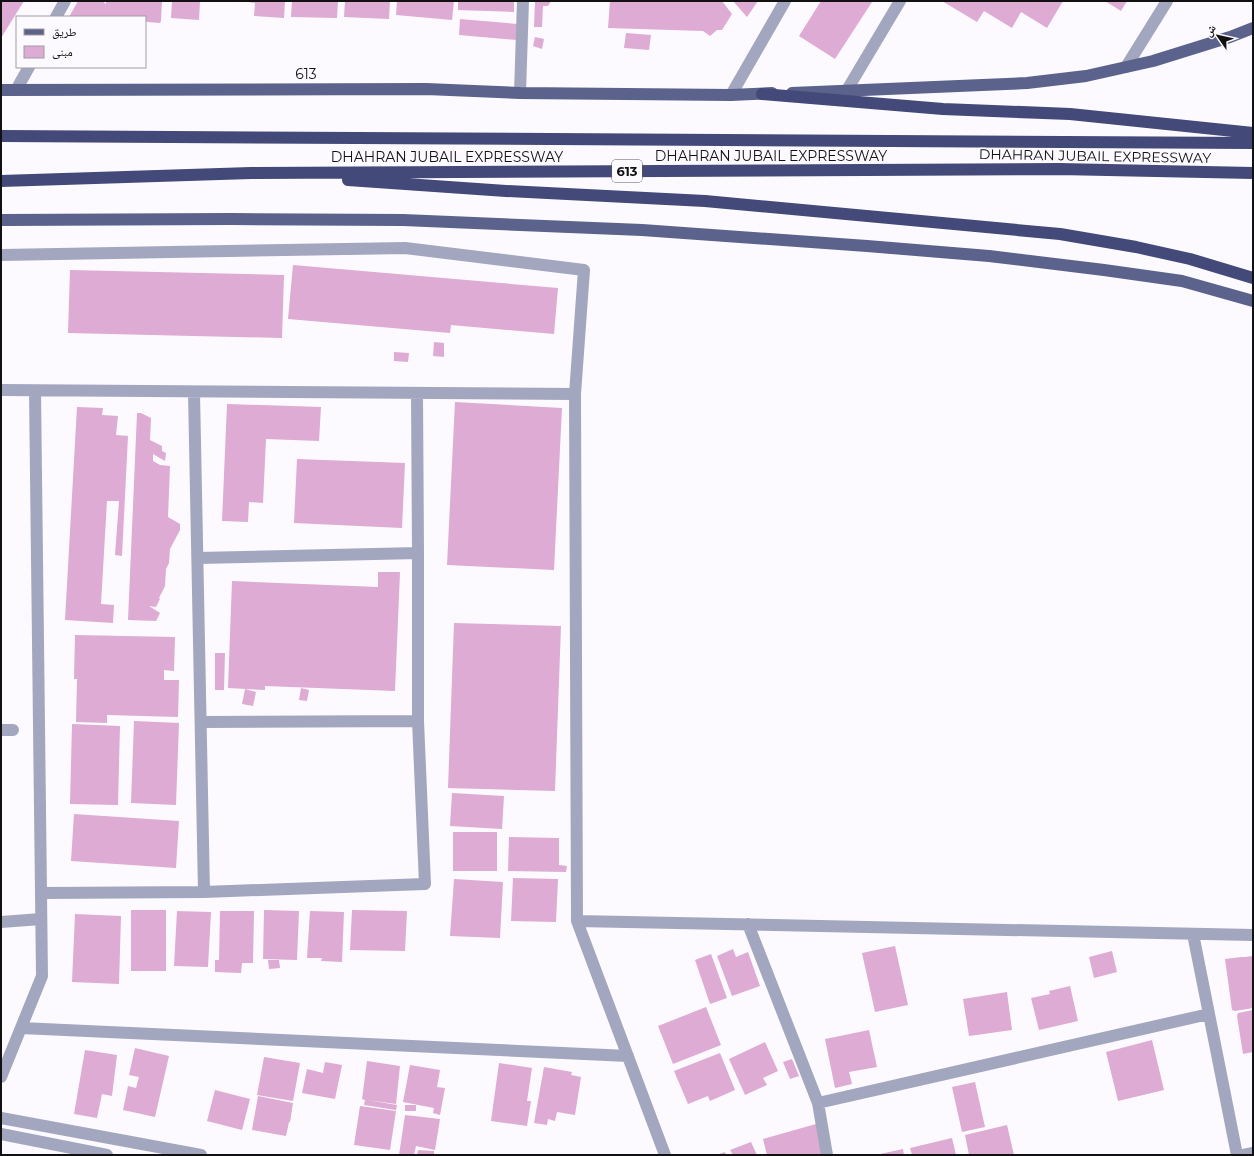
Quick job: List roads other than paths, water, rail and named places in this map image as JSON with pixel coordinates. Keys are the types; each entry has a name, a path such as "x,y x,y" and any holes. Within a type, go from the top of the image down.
{"highway":[{"path":"762,94 943,109 1070,114 1253,132"},
{"name":"DHAHRAN JUBAIL EXPRESSWAY","path":"1,136 1253,142"},
{"name":"DHAHRAN JUBAIL EXPRESSWAY","path":"1,181 250,173 1051,169 1253,173"},
{"path":"250,173 506,191 705,201 1060,234 1136,247 1190,259 1253,278"}],"main road":[{"name":"613","path":"1,90 426,89 520,93 731,95 1027,83 1086,76 1153,61 1253,28"},
{"path":"1,220 403,220 642,230 859,245 989,256 1182,281 1253,301"}],"street":[{"path":"57,16 65,1"},
{"path":"520,93 523,1"},
{"path":"731,95 785,1"},
{"path":"847,90 900,1"},
{"path":"1126,67 1167,1"},
{"path":"16,90 28,68"},
{"path":"1,255 405,248 584,270 575,394 577,920 665,1155"},
{"path":"1,390 575,394"},
{"path":"1,1077 42,976 34,391"},
{"path":"194,392 204,892"},
{"path":"40,893 204,892 425,884 418,721 417,393"},
{"path":"198,558 418,553"},
{"path":"201,722 418,721"},
{"path":"1,922 41,919"},
{"path":"577,920 1253,936"},
{"path":"748,924 818,1102 827,1155"},
{"path":"1193,934 1237,1155"},
{"path":"818,1102 1209,1014"},
{"path":"21,1028 628,1056"},
{"path":"1,1118 201,1155"},
{"path":"1,1134 107,1155"},
{"path":"1243,1155 1253,1153"}]}
